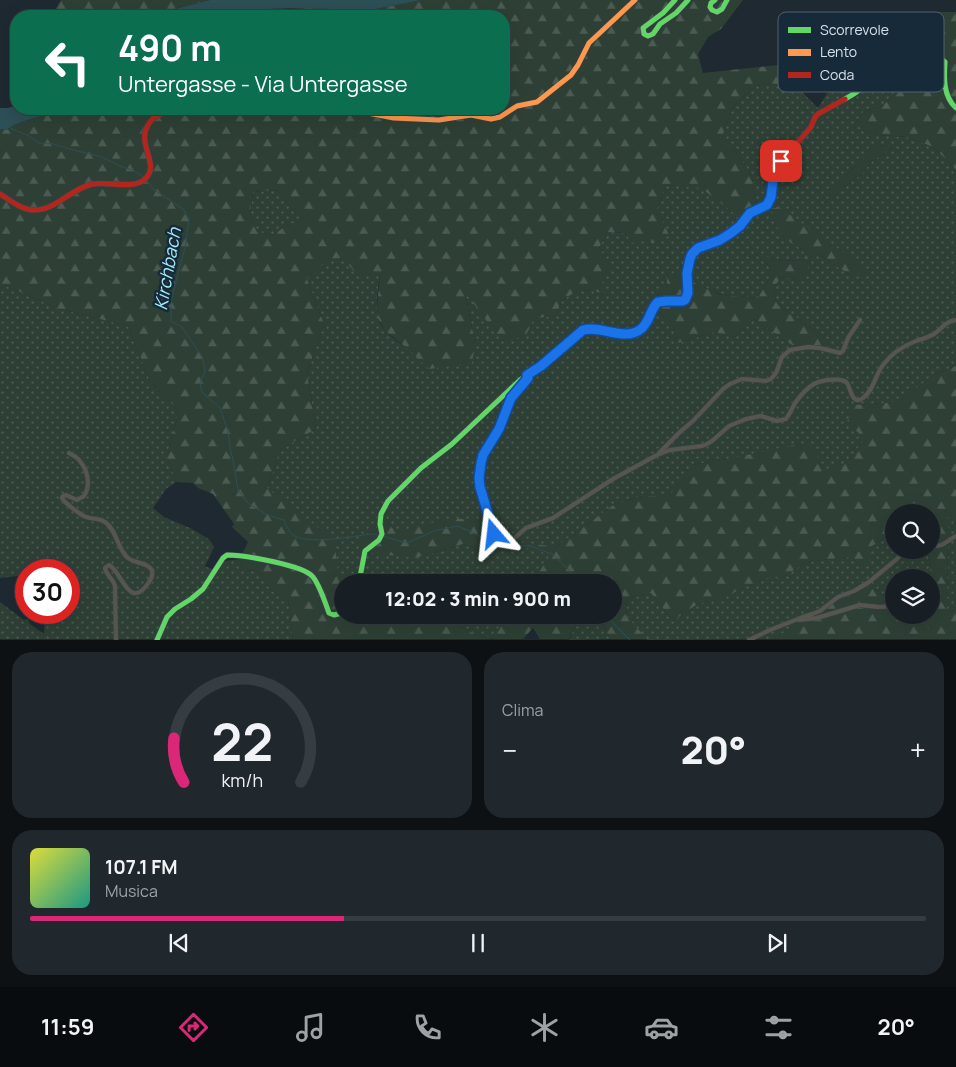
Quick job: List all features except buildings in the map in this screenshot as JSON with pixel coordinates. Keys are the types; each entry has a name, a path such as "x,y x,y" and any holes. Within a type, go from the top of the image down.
{"street":[{"path":"510,110 516,106 537,102 571,75 588,43 635,0"},
{"path":"674,0 663,13 643,28 644,34 648,36 653,34 660,24 676,13 688,0"},
{"path":"715,0 711,3 710,7 717,12 722,9 727,0"},
{"path":"944,61 944,80 949,99 952,106 956,108"},
{"path":"361,574 365,551 379,540 382,534 381,514 388,502 421,468 452,444 520,380 541,366 583,330 636,332 645,325 652,308 658,302 685,300 688,293 688,266 694,251 725,237 740,226 750,213 767,205 771,197 773,176 776,168 811,127 815,117 857,92"},
{"path":"0,194 25,209 41,210 92,184 133,184 141,182 146,178 151,169 143,140 144,132 147,125 155,117 160,115"},
{"path":"378,115 394,118 439,120 471,115 491,119 503,115"},
{"path":"658,455 723,388 742,379 766,381 771,379 776,373 782,357 786,352 794,349 820,348 840,353 843,351 850,332 860,320"},
{"path":"527,375 528,378 511,398 499,429 483,455 479,470 483,496 494,534 499,542 508,544 526,528 553,518 613,479 658,455 670,450 707,444 729,426 746,419 761,416 782,421 788,416 795,403 805,391 815,383 824,380 844,381 849,387 851,395 859,400 868,392 884,364 902,348 935,333 949,321 956,320"},
{"path":"69,453 79,459 88,478 89,486 84,496 77,500 66,495 62,498 64,501 82,515 105,522 114,533 127,557 149,566 152,570 152,577 149,582 144,589 136,593 127,590 111,566 109,565 106,568 115,586 116,640"},
{"path":"940,546 956,536"},
{"path":"157,640 161,627 167,617 175,609 198,594 208,582 216,567 227,555 265,559 308,572 315,579 329,613 334,616"},
{"path":"748,640 820,611 838,597 854,591 869,582 897,559"},
{"path":"794,620 817,618 860,604 885,606"}],"green space":[{"path":"61,0 210,0 173,10 55,10"},
{"path":"422,0 743,0 721,29 708,37 698,54 703,73 778,65 778,86 771,83 756,86 733,107 723,134 753,177 752,186 757,202 741,221 734,213 701,188 666,185 657,209 669,235 654,243 643,239 632,243 625,233 607,232 599,248 614,270 602,277 604,295 595,291 579,290 562,300 556,315 534,319 525,337 501,340 465,292 475,343 472,363 429,369 407,348 385,331 378,318 377,308 380,273 358,276 343,258 329,259 307,279 324,324 307,373 316,429 281,449 267,488 334,540 338,574 334,574 334,624 454,624 477,635 494,639 293,639 288,599 271,590 258,571 244,570 240,559 248,542 232,527 234,524 213,494 198,488 193,483 176,482 167,456 179,411 150,381 128,326 60,309 6,286 0,288 0,129 6,130 43,115 510,115 510,10 371,10","holes":["277,190 293,210 308,220 287,225 272,236 257,231 250,213 253,192"]},
{"path":"309,8 371,10 259,10"},
{"path":"944,12 956,12 956,170 933,147 907,137 878,135 853,127 863,112 883,105 899,92 944,92"},
{"path":"771,83 778,86 778,92 802,92 818,108 828,92 899,92 883,105 863,112 853,127 878,135 907,137 933,147 956,170 956,366 935,374 899,402 854,405 865,439 847,462 826,473 727,459 692,465 670,496 642,496 612,506 556,547 514,547 531,548 551,555 538,574 334,574 334,580 267,488 281,449 316,429 307,373 324,324 307,279 329,259 343,258 380,273 377,295 378,318 385,331 407,348 475,343 465,291 534,319 556,315 562,300 579,290 595,291 603,295 599,248 607,232 625,233 657,209 666,185 701,187 734,213 741,221 757,202 752,186 753,177 723,134 733,107 756,86","holes":["878,145 894,148 872,161 861,175 844,187 821,211 832,192 846,175","791,243 866,269 852,276 815,252 798,279 781,277 773,289 777,304 826,338 792,345 754,319 735,337 714,332 678,343 671,322 660,313 652,300 666,289 668,272 723,295 758,298 769,279 771,268 754,252 776,261 804,260 807,252","474,520 497,543 506,544 486,553 463,544 415,558 386,523 398,532"]},
{"path":"878,145 894,148 872,161 861,175 844,187 819,214 834,188"},
{"path":"277,190 293,210 309,220 287,225 272,236 257,231 250,213 253,192"},
{"path":"779,207 866,268 865,278 852,276 815,252 807,262 809,272 798,279 781,277 773,289 777,304 826,338 828,345 792,345 754,319 735,337 714,332 678,343 671,322 660,313 652,300 666,289 668,271 722,295 758,298 769,279 771,268 752,250 776,261 804,260 807,252 791,243 778,229 771,209"},
{"path":"6,286 60,309 128,326 150,381 179,411 167,456 176,482 166,489 153,508 164,517 190,528 209,539 214,547 205,566 216,571 225,561 240,559 244,570 258,571 271,590 288,599 293,639 0,639 0,602 15,613 15,624 30,624 44,634 44,624 80,624 80,559 15,559 15,576 0,578 0,288"},
{"path":"956,366 956,514 948,517 947,612 956,610 956,639 774,639 859,584 880,591 885,598 885,624 923,624 930,629 930,624 940,624 940,569 930,569 928,559 940,559 940,504 885,504 885,538 872,546 869,565 861,565 851,557 820,560 803,564 782,578 764,578 716,601 699,603 673,621 651,593 626,599 627,617 647,639 610,639 602,624 622,624 622,574 538,574 550,555 531,548 514,547 519,542 556,547 612,506 642,496 670,496 691,465 810,442 826,472 847,462 865,439 847,422 854,405 899,402 935,374"},
{"path":"956,514 956,610 947,612 948,517"},
{"path":"452,518 475,520 497,543 508,544 486,553 463,544 415,558 371,553 357,539 386,523 398,532"},
{"path":"885,538 885,559 928,559 930,569 885,569 885,598 880,591 859,585 774,639 647,640 627,617 626,599 651,593 673,621 699,603 716,600 764,578 782,578 803,564 820,560 851,557 861,565 872,546"},
{"path":"454,624 501,624 495,639 477,635"},
{"path":"500,624 576,624 569,639 540,639 533,628 523,639 494,639"},
{"path":"576,624 602,624 610,639 569,640"},
{"path":"923,624 931,624 930,630"}],"water":[{"path":"210,0 422,0 371,10 289,8 173,10"},
{"path":"10,107 10,115 43,115 18,123 6,130 0,129 0,108"}],"waterway":[{"name":"Kirchbach","path":"9,127 39,143 53,144 99,156 133,170 143,177"},
{"name":"Kirchbach","path":"146,179 153,189 183,209 189,219 185,248 171,303 171,321 182,327 203,359 205,372 200,383 202,392 220,408 228,431 238,490 248,503 267,515 284,520 291,533 298,538 318,540 378,535"},
{"name":"Kirchbach","path":"382,536 407,543 434,531 458,526 476,534 495,546 531,546 554,555 573,574"},
{"name":"Kirchbach","path":"614,624 630,640"}],"traffic: fast":[{"path":"675,0 663,13 643,28 644,34 648,36 653,34 660,24 676,13 688,0"},
{"path":"715,0 711,3 710,7 717,12 722,9 727,0"},
{"path":"944,61 947,92 956,108"},
{"path":"845,99 856,92"},
{"path":"361,574 365,551 379,540 382,534 381,514 388,501 421,468 452,444 520,380 541,367 583,331 597,330 628,334 635,333 646,323 658,302 679,302 685,300 691,256"},
{"path":"157,640 167,617 203,589 223,558 227,555 273,562 298,568 307,573 313,577 318,585 329,613 334,615"}],"traffic: slow":[{"path":"510,111 517,106 537,102 571,75 589,43 635,0"},
{"path":"378,115 394,118 439,120 471,115"},
{"path":"471,115 491,119 503,115"}],"traffic: jam":[{"path":"691,256 705,245 732,233 750,213 768,204 776,168 811,127 815,117 845,99"},
{"path":"0,194 20,207 34,210 50,207 85,186 99,183 127,185 140,182 145,179 151,167 146,147 145,132 152,120 159,115"}],"route":[{"path":"494,534 480,487 479,470 483,455 499,429 511,398 528,378 527,375 541,366 583,330 636,332 645,325 652,308 658,302 685,300 688,293 687,273 694,251 731,233 743,223 750,213 770,202 774,172 781,161"}]}
